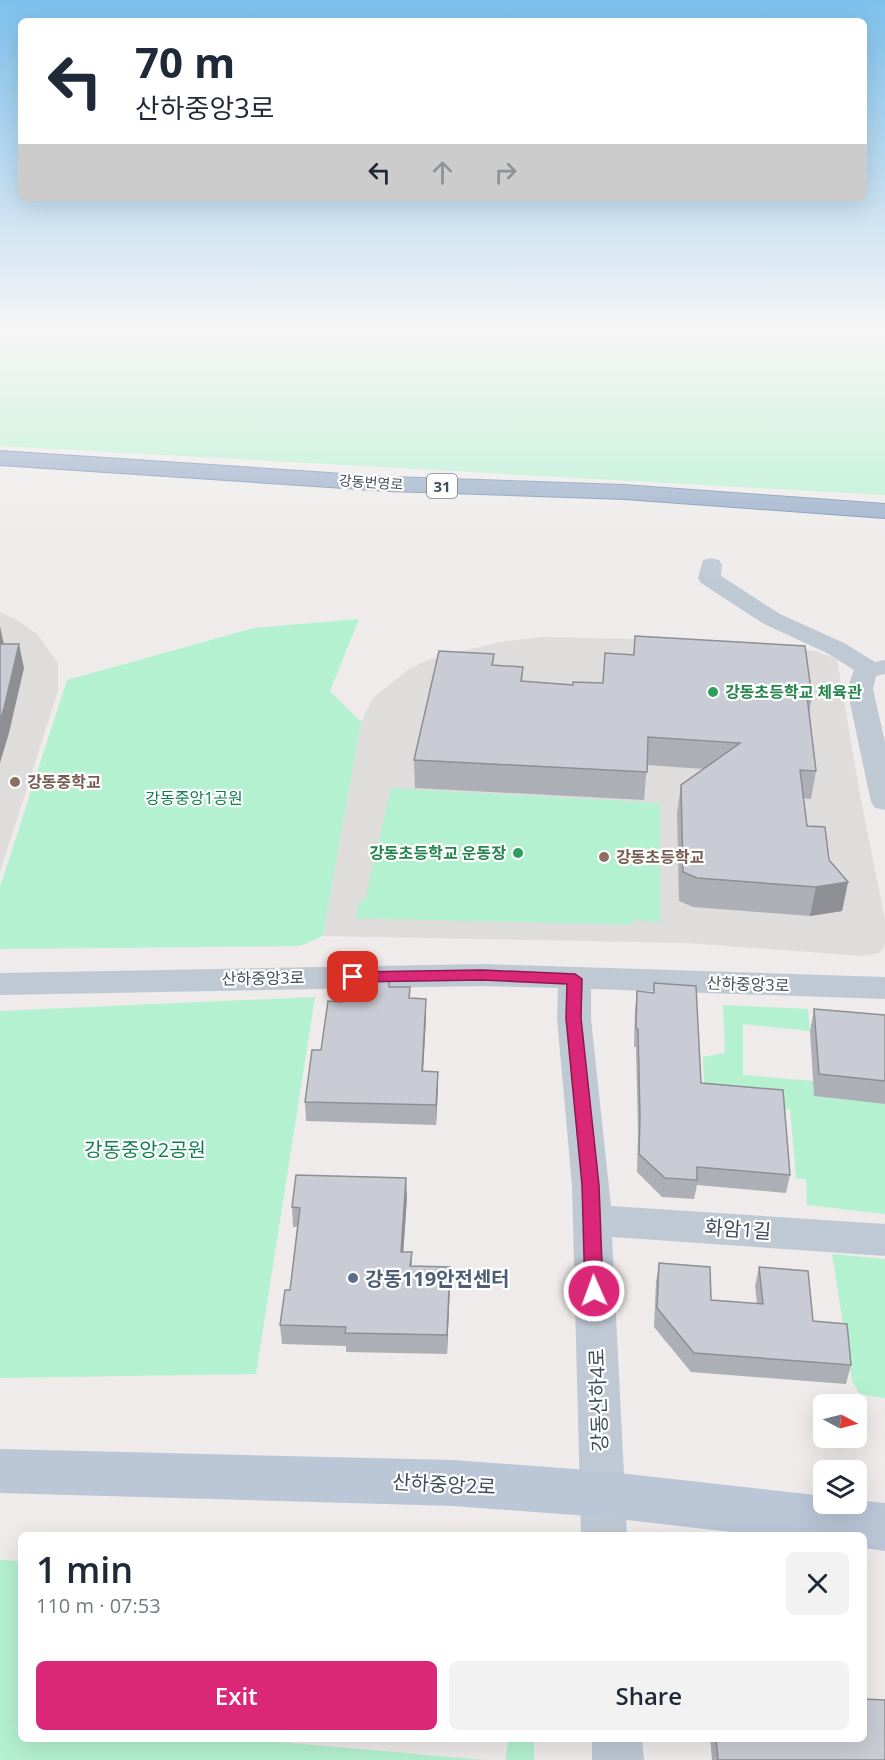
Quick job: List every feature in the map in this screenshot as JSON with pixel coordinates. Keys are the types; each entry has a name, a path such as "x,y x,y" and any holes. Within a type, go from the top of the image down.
{"highway":[{"name":"강동번영로","path":"0,458 389,484 624,492 885,511"},
{"name":"강동번영로","path":"0,470 177,479 392,495 639,506 755,516 885,523"}],"main road":[{"name":"산하중앙2로","path":"0,1471 442,1483 602,1514 885,1527"}],"street":[{"path":"711,565 709,578 740,600 773,619 842,649 878,668"},
{"path":"878,668 866,671 861,689 885,802"},
{"name":"산하중앙3로","path":"0,984 482,975 885,988"},
{"name":"강동산하4로","path":"575,979 574,1018 591,1185 602,1514"},
{"name":"화암1길","path":"591,1220 885,1240"},
{"path":"617,1742 618,1760"}],"shaded area":[{"name":"강동중학교","path":"0,612 17,620 37,634 58,663 58,691 0,872"},
{"name":"강동초등학교","path":"541,637 639,639 815,651 837,659 860,795 885,920 885,945 879,953 863,956 688,943 323,936 361,722 373,698 409,669 430,659 500,642"}],"green space":[{"path":"0,416 885,416 885,495 0,446"},
{"name":"강동중앙1공원","path":"359,619 330,691 361,722 323,936 300,946 0,949 0,887 67,680 254,628"},
{"name":"강동초등학교 운동장","path":"391,788 660,803 660,922 632,920 631,925 356,918 359,902 365,900"},
{"name":"강동중앙2공원","path":"315,997 256,1374 0,1378 0,1011"},
{"path":"723,1005 808,1009 810,1031 743,1024 743,1075 813,1081 814,1096 885,1104 885,1214 807,1205 806,1179 796,1179 790,1109 705,1103 703,1057 725,1053"},
{"path":"832,1254 885,1259 885,1398 860,1394 852,1381"},
{"path":"0,1560 18,1561 18,1742 280,1742 485,1760 0,1760"},
{"path":"508,1742 534,1742 534,1760 506,1760"}],"building":[{"name":"강동초등학교","path":"635,636 805,646 812,697 807,696 816,771 800,770 807,826 825,827 829,860 848,882 816,887 697,878 683,872 681,785 740,743 648,737 647,772 414,760 439,651 494,654 492,665 523,667 521,681 573,685 573,682 603,683 605,653 634,655"},
{"path":"0,644 19,644 0,721"},
{"path":"345,976 389,977 389,987 410,987 409,998 426,999 422,1071 438,1072 436,1105 305,1102 312,1050 321,1050 328,1001 342,1002"},
{"path":"654,983 696,986 701,1083 783,1090 790,1175 697,1167 697,1180 665,1178 639,1154 637,991 654,993"},
{"path":"814,1009 885,1015 885,1081 819,1074"},
{"name":"강동119안전센터","path":"296,1175 406,1178 401,1252 412,1252 410,1266 450,1267 447,1335 345,1333 346,1327 280,1325 285,1290 290,1290 300,1208 292,1207"},
{"path":"659,1263 710,1267 711,1300 763,1304 759,1267 808,1271 813,1321 847,1324 851,1365 694,1353 657,1308"},
{"path":"867,1699 885,1700 885,1760 718,1760 716,1742 867,1742"}],"place":[{"name":"강동초등학교 체육관","path":"713,692"},
{"name":"강동중학교","path":"15,782"},
{"name":"강동초등학교 운동장","path":"518,853"},
{"name":"강동초등학교","path":"604,857"},
{"name":"강동119안전센터","path":"353,1278"}],"route":[{"path":"353,977 482,975 575,979 574,1018 591,1185 594,1291"}]}
